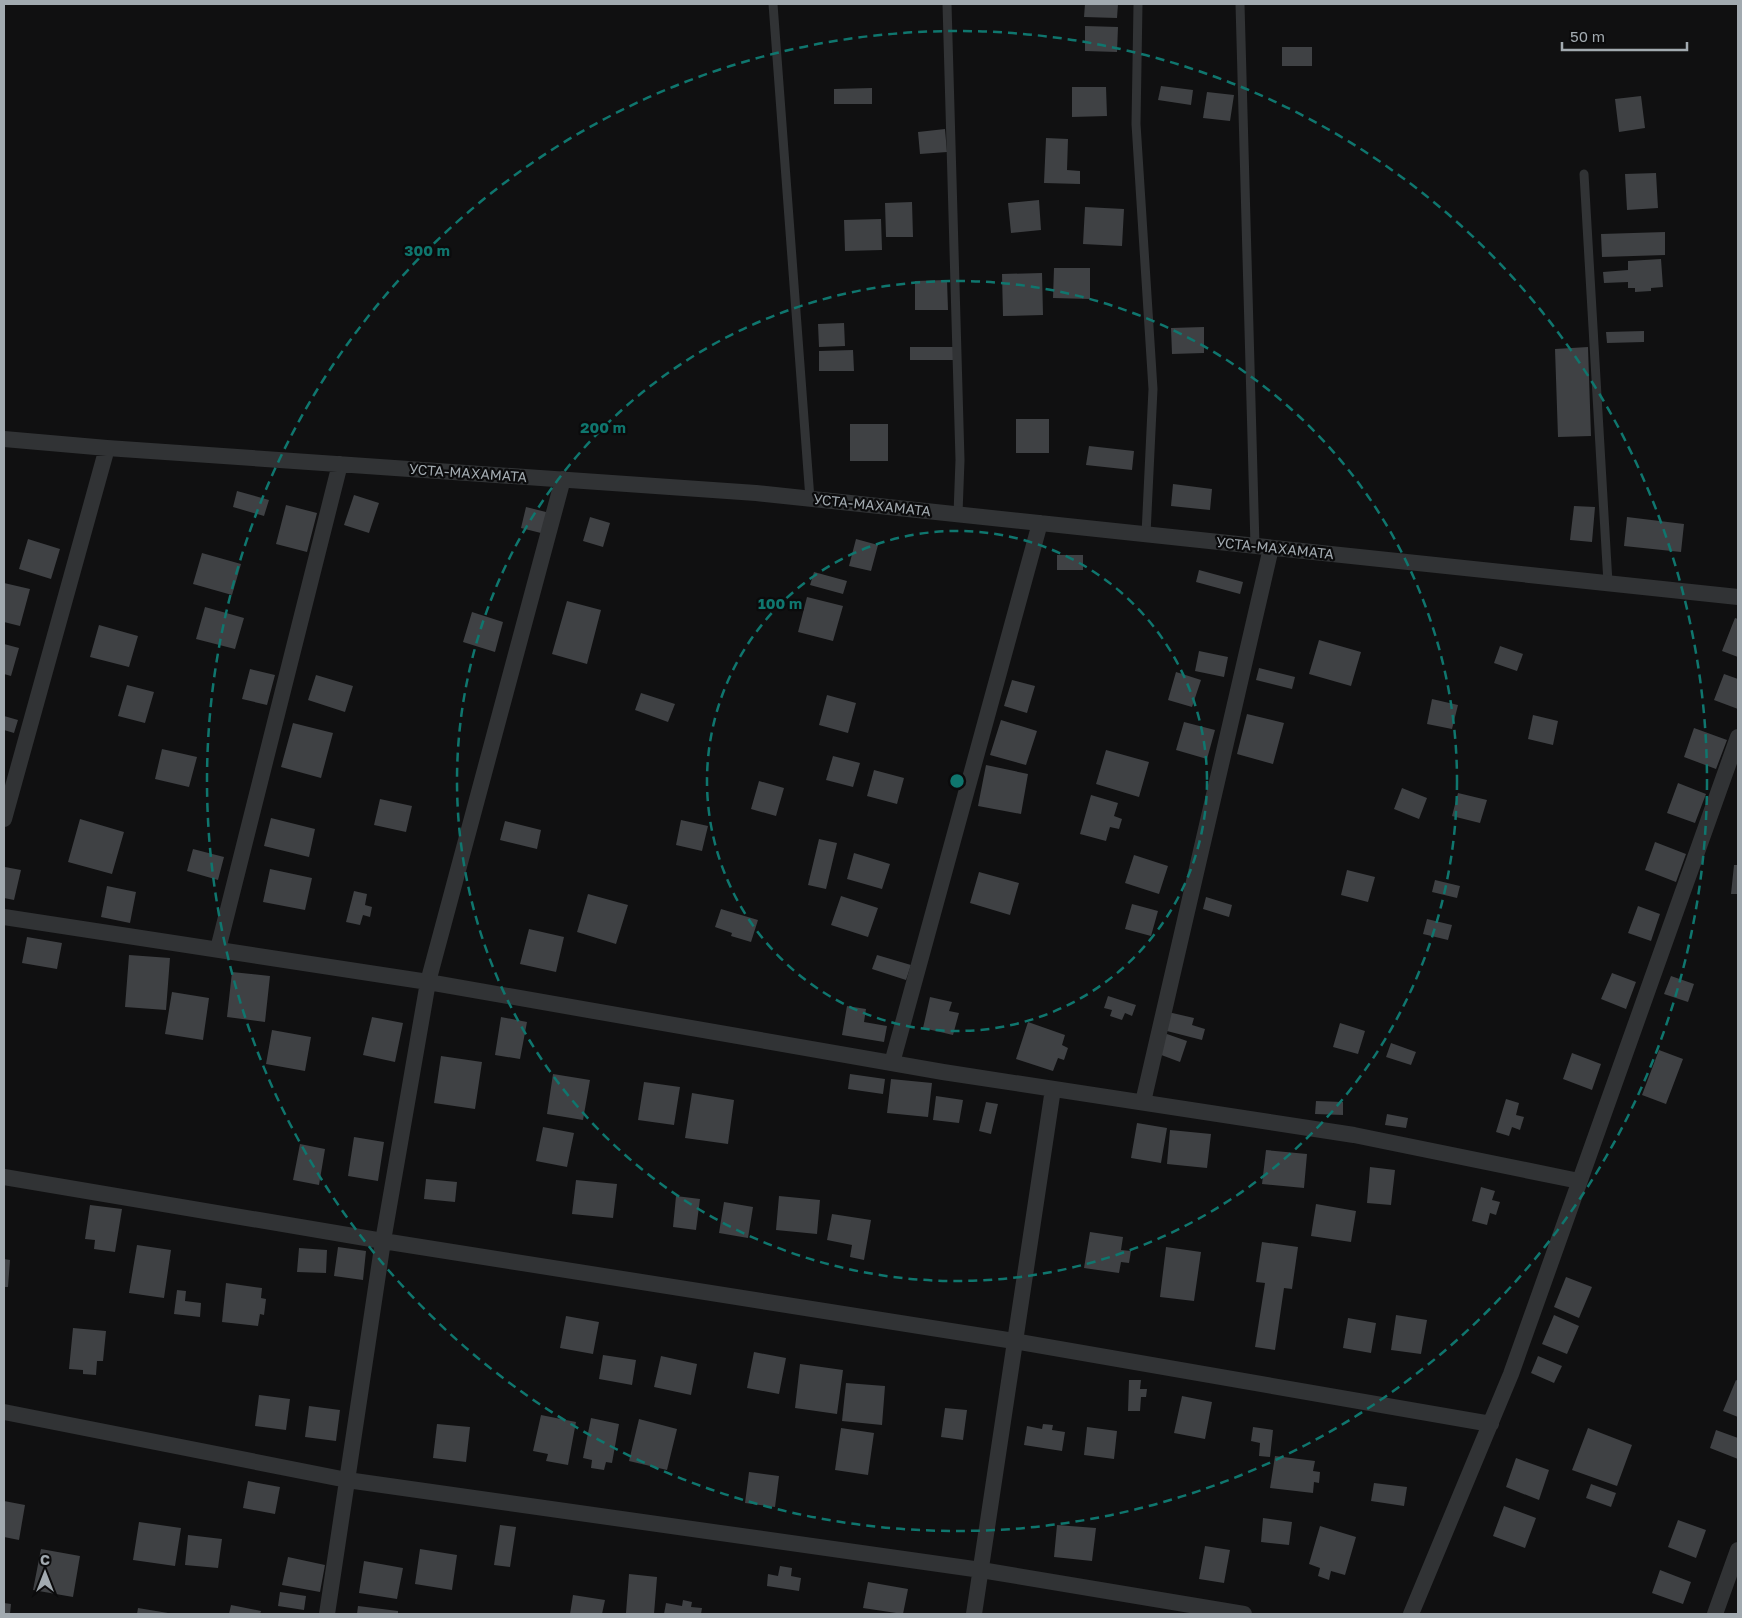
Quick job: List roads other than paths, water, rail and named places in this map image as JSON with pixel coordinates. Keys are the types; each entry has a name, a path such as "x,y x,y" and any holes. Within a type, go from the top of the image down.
{"street":[{"name":"УСТА-МАХАМАТА","path":"4,439 107,448 756,493 1738,597"},
{"path":"4,819 107,448"},
{"path":"218,949 340,464"},
{"path":"327,1614 383,1241 428,982 563,479"},
{"path":"892,1063 1040,523"},
{"path":"1143,1102 1263,547"},
{"path":"1412,1614 1511,1374 1738,737"},
{"path":"4,917 428,982 892,1063 1354,1135 1579,1181"},
{"path":"974,1614 1053,1089"},
{"path":"4,1178 383,1241 1014,1341 1490,1424"},
{"path":"4,1412 347,1480 981,1570 1244,1614"},
{"path":"1715,1614 1738,1550"}],"lane":[{"path":"773,4 810,499"},
{"path":"947,4 960,460 958,514"},
{"path":"1138,4 1136,124 1153,389 1146,534"},
{"path":"1240,4 1263,547"},
{"path":"1584,174 1608,583"}]}
